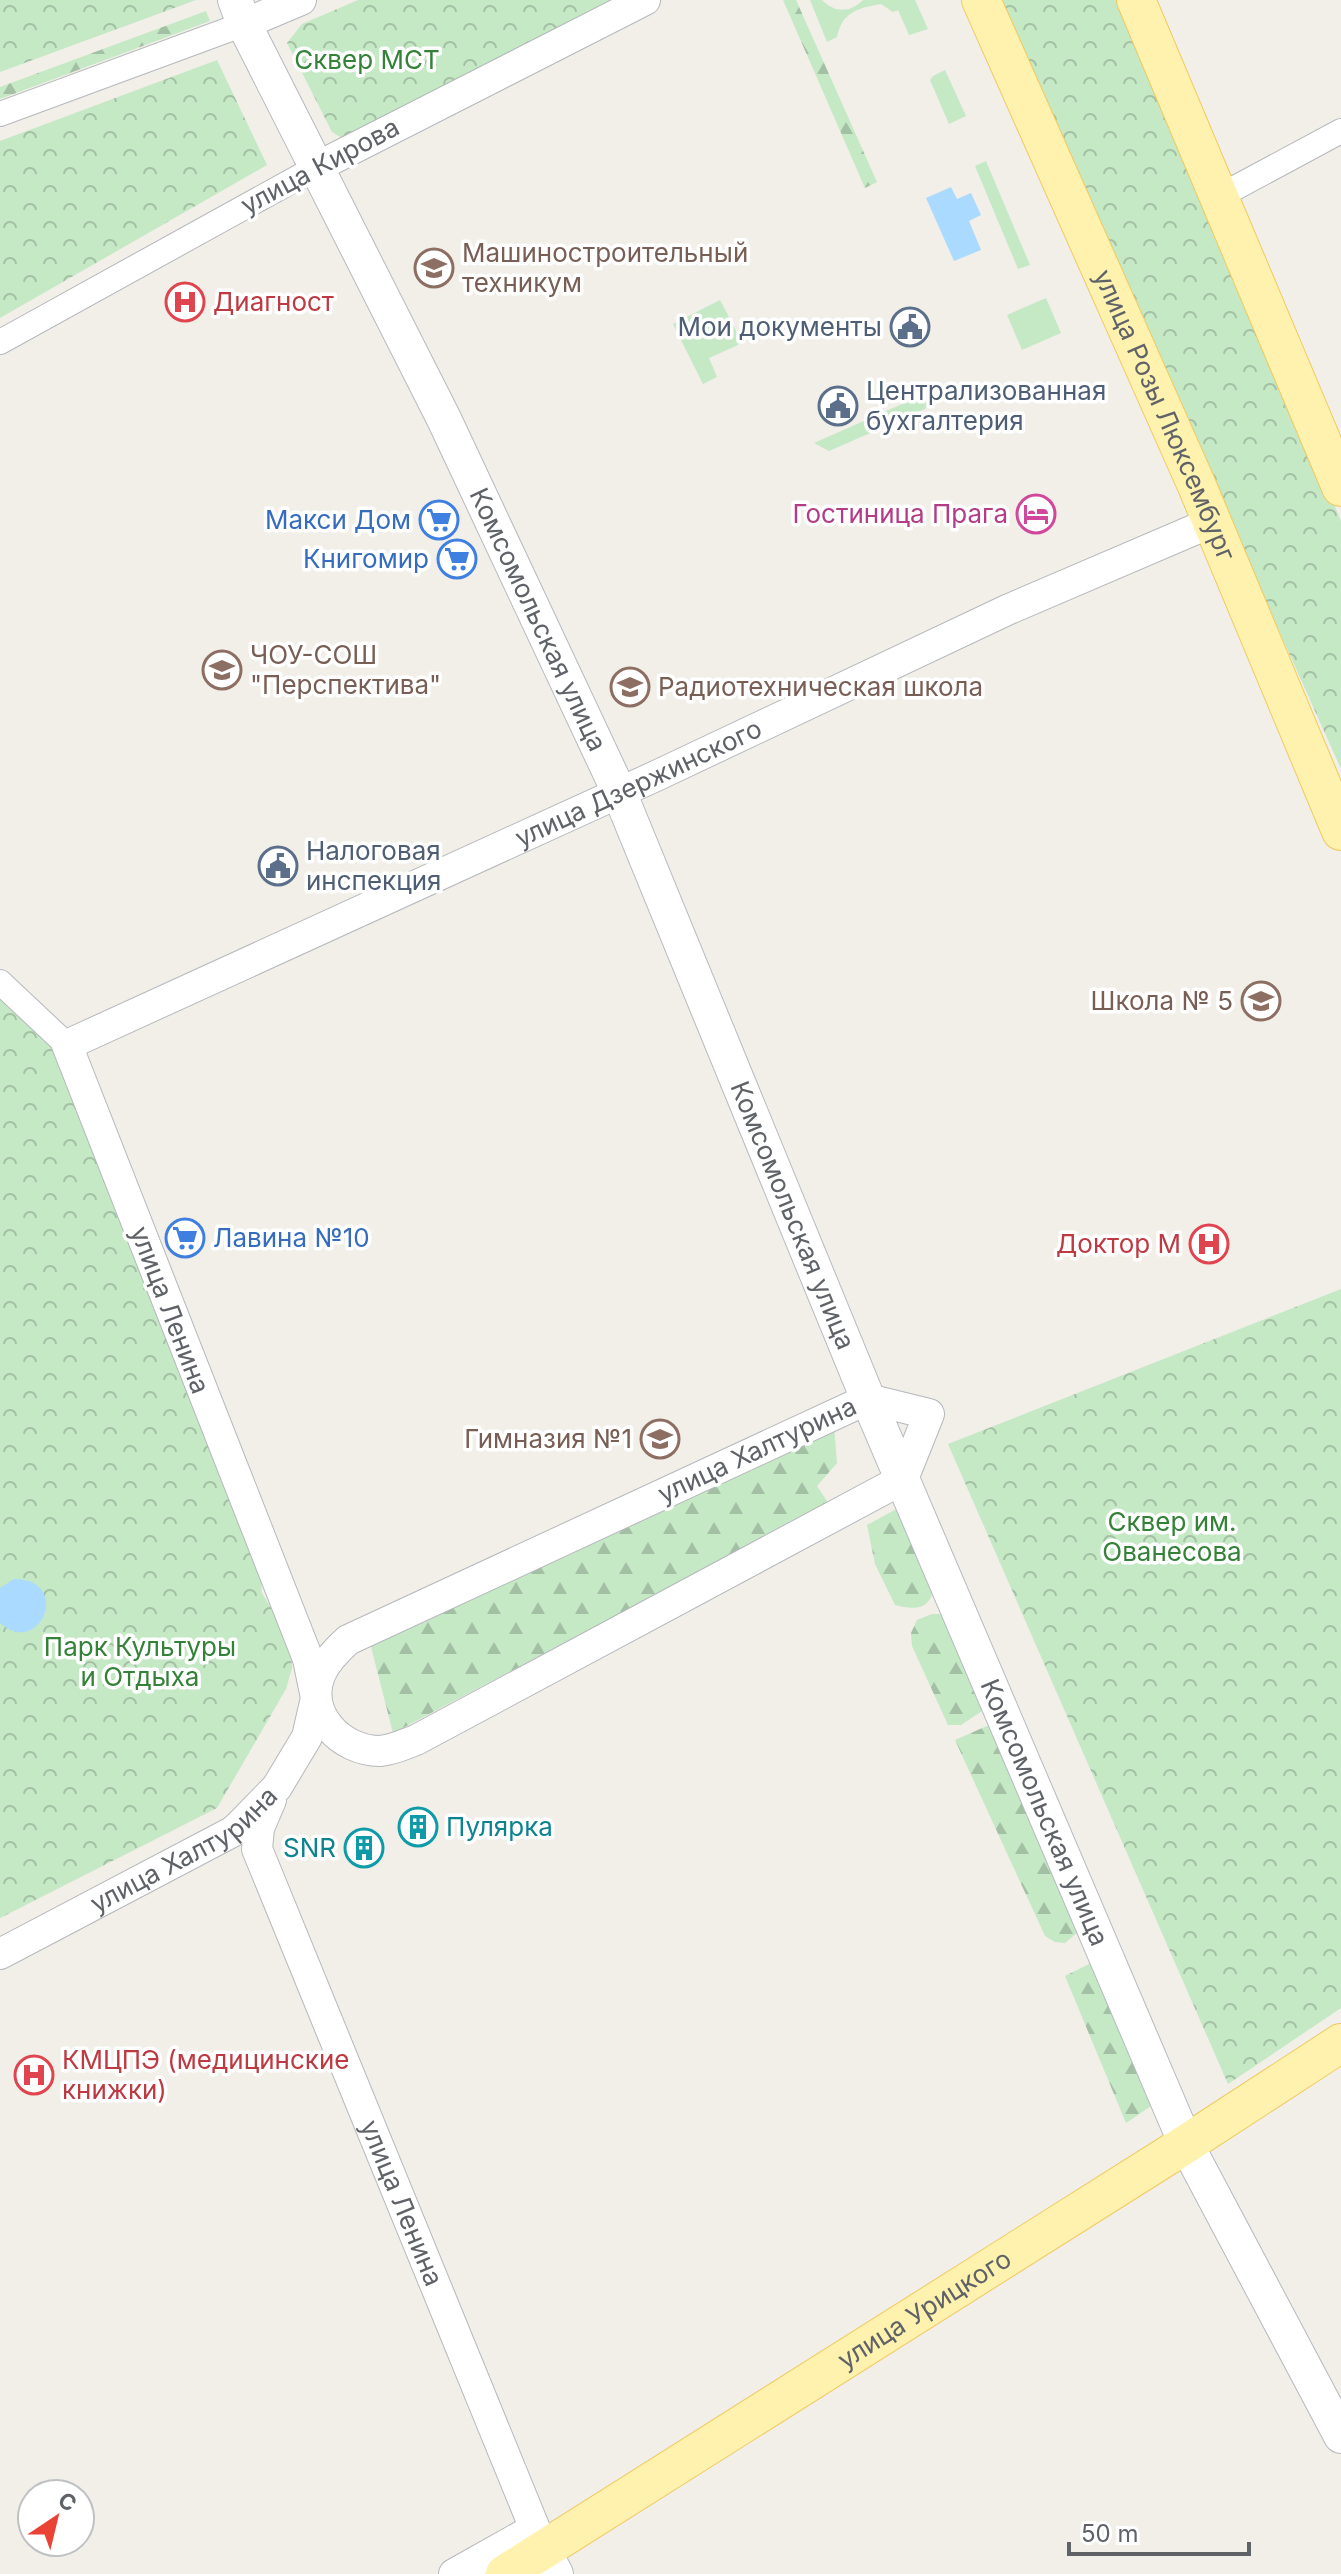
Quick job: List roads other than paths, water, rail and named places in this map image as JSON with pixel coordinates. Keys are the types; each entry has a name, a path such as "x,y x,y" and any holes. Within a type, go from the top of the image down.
{"main road":[{"name":"улица Розы Люксембург","path":"981,0 1341,831"},
{"path":"1136,0 1341,487"},
{"name":"Комсомольская улица","path":"239,12 444,419 619,792 868,1399 1186,2144 1341,2436"},
{"name":"улица Урицкого","path":"505,2574 1341,2043"}],"street":[{"path":"0,114 239,12 301,0"},
{"name":"улица Кирова","path":"0,342 317,167 645,0"},
{"path":"1220,196 1341,131"},
{"name":"улица Дзержинского","path":"67,1045 1007,610 1210,523"},
{"name":"улица Ленина","path":"0,982 67,1045 308,1659"},
{"name":"улица Халтурина","path":"0,1954 232,1832 277,1787 307,1737 320,1676 328,1661 348,1640 868,1399 929,1414 903,1479"},
{"path":"316,1698 323,1718 336,1736 351,1746 384,1751 416,1740 903,1479"},
{"name":"улица Халтурина","path":"308,1659 316,1698"},
{"name":"улица Ленина","path":"277,1787 259,1828 257,1849 545,2551"},
{"name":"улица Урицкого","path":"454,2574 545,2551"}],"water":[{"path":"951,187 957,199 971,193 981,215 969,221 981,250 954,261 926,198"},
{"path":"14,1579 32,1582 42,1591 46,1602 38,1625 27,1631 15,1631 0,1623 0,1588"}],"place":[{"name":"Машиностроительный техникум","path":"434,268"},
{"name":"Диагност","path":"185,302"},
{"name":"Мои документы","path":"910,327"},
{"name":"Централизованная бухгалтерия","path":"838,406"},
{"name":"Гостиница Прага","path":"1036,514"},
{"name":"Макси Дом","path":"439,520"},
{"name":"Книгомир","path":"457,559"},
{"name":"ЧОУ-СОШ \"Перспектива\"","path":"222,670"},
{"name":"Радиотехническая школа","path":"630,687"},
{"name":"Налоговая инспекция","path":"278,866"},
{"name":"Школа № 5","path":"1261,1001"},
{"name":"Лавина №10","path":"185,1238"},
{"name":"Доктор М","path":"1209,1244"},
{"name":"Гимназия №1","path":"660,1439"},
{"name":"Пулярка","path":"418,1827"},
{"name":"SNR","path":"364,1848"},
{"name":"КМЦПЭ (медицинские книжки)","path":"34,2075"}],"park label":[{"name":"Сквер МСТ","path":"367,60"},
{"name":"Сквер им. Ованесова","path":"1172,1537"},
{"name":"Парк Культуры и Отдыха","path":"140,1662"}]}
